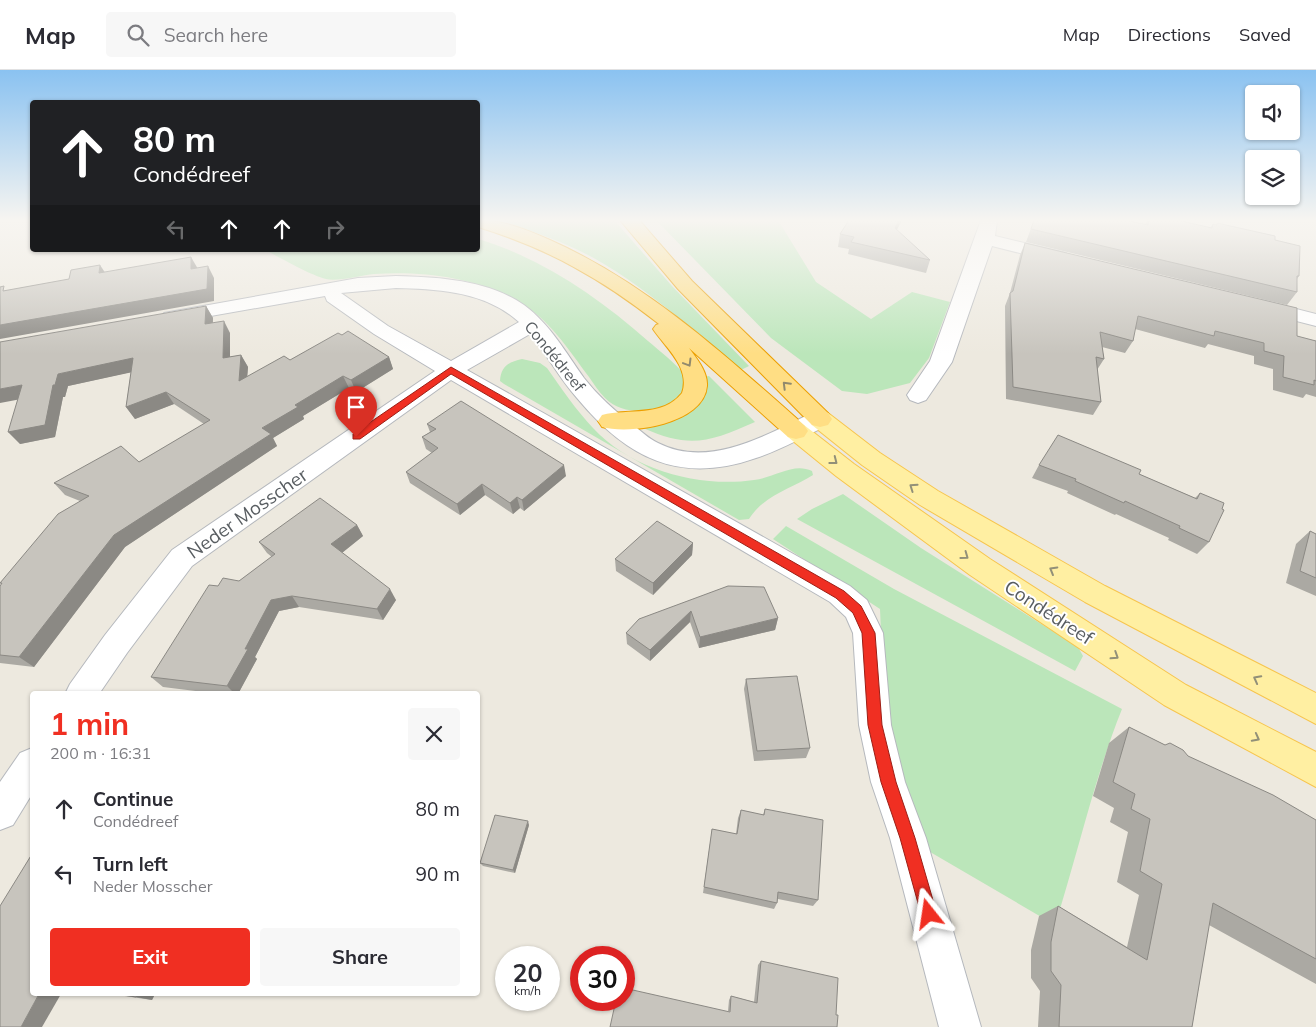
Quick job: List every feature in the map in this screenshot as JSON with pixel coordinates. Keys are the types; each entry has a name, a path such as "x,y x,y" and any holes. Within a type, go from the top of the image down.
{"highway":[{"path":"584,265 651,309 808,425"},
{"path":"667,265 808,425"},
{"path":"610,421 651,418 670,412 691,399 695,390 696,380 692,368 657,322 651,309"}],"main road":[{"name":"Condédreef","path":"808,425 871,459 928,498 1095,594 1316,709"},
{"name":"Condédreef","path":"808,425 845,470 980,567 1175,695 1316,770"}],"street":[{"path":"918,395 941,362 975,265"},
{"name":"Condédreef","path":"153,320 311,291 384,281 428,283 466,290 492,298 515,309 532,324 579,387 610,421 650,450 686,460 721,460 758,448 808,425"},
{"path":"334,297 380,330 840,594 857,609 868,633 875,725 888,782 908,838 960,1027"},
{"path":"1240,301 1316,320"},
{"name":"Neder Mosscher","path":"83,691 116,644 182,558 451,370 532,324"},
{"path":"0,812 30,768"}],"green space":[{"path":"294,265 540,265 589,294 629,325 685,375 685,386 679,399 666,407 634,411 618,407 605,398 557,335 539,316 501,293 448,277 392,273 331,280"},
{"path":"606,265 653,265 749,366 739,371 661,304"},
{"path":"700,265 805,265 816,282 871,319 912,292 950,302 929,358 910,383 867,394 842,391 771,338"},
{"path":"522,359 540,363 547,368 593,428 609,443 647,465 668,473 711,481 733,482 761,479 798,468 812,471 813,475 770,498 749,519 739,520 504,384 500,381 506,366"},
{"path":"709,376 755,422 712,438 687,441 659,435 643,428 665,422 703,377"},
{"path":"843,494 921,548 1078,647 1083,656 1075,671 797,519 812,509"},
{"path":"786,526 894,589 1122,709 1095,789 1055,925 925,849 899,787 883,679 880,609 773,539"}],"building":[{"path":"100,265 99,273 147,265 191,265 191,269 208,266 207,289 0,325 0,287 4,286 3,291 69,279 71,270"},
{"path":"1020,265 1116,265 1297,308 1297,336 1316,341 1316,381 1314,380 1314,385 1283,377 1284,356 1264,351 1264,343 1215,331 1214,336 1138,316 1133,341 1100,332 1104,359 1096,357 1101,402 1013,387 1010,293 1013,291"},
{"path":"1182,265 1299,265 1297,292"},
{"path":"206,306 205,324 224,321 223,358 241,355 239,381 284,356 290,360 338,333 342,335 348,331 389,357 351,380 343,376 295,405 298,407 262,428 271,434 114,535 19,657 0,655 0,586 2,583 0,583 58,514 89,496 54,483 121,446 139,462 210,420 166,392 126,407 133,358 58,374 55,385 53,385 45,425 8,432 22,385 0,389 0,342"},
{"path":"461,401 564,465 522,500 517,497 510,503 482,484 457,504 406,472 438,448 422,437 436,429 427,424"},
{"path":"1058,435 1141,470 1139,474 1197,499 1200,493 1224,503 1222,509 1224,510 1209,542 1179,528 1180,526 1125,501 1124,503 1075,481 1076,479 1039,465"},
{"path":"320,498 357,525 331,544 390,589 377,609 292,596 271,600 245,649 248,649 227,686 151,677 209,585 218,586 223,578 239,581 275,554 259,542"},
{"path":"657,521 693,543 653,583 615,559"},
{"path":"1310,531 1316,534 1316,578 1300,571"},
{"path":"728,586 764,587 778,618 700,637 691,611 650,650 626,633 639,619"},
{"path":"797,676 810,748 757,751 746,679"},
{"path":"1129,727 1165,745 1170,743 1183,750 1188,756 1273,795 1316,820 1316,959 1213,903 1192,1027 1059,1027 1061,985 1051,971 1051,942 1058,906 1147,960 1162,884 1140,871 1150,819 1131,809 1135,794 1113,782"},
{"path":"765,809 823,820 818,900 778,892 777,903 704,887 712,829 737,834 741,810 764,815"},
{"path":"495,815 528,821 513,870 480,863"},
{"path":"30,857 30,996 38,996 21,1027 0,1027 0,906"},
{"path":"761,961 838,978 837,1027 610,1027 614,1011 635,1011 635,990 730,1012 731,996 757,1003"}],"route":[{"path":"356,437 451,370 840,594 857,609 868,633 875,725 888,782 908,838 929,914"}]}
